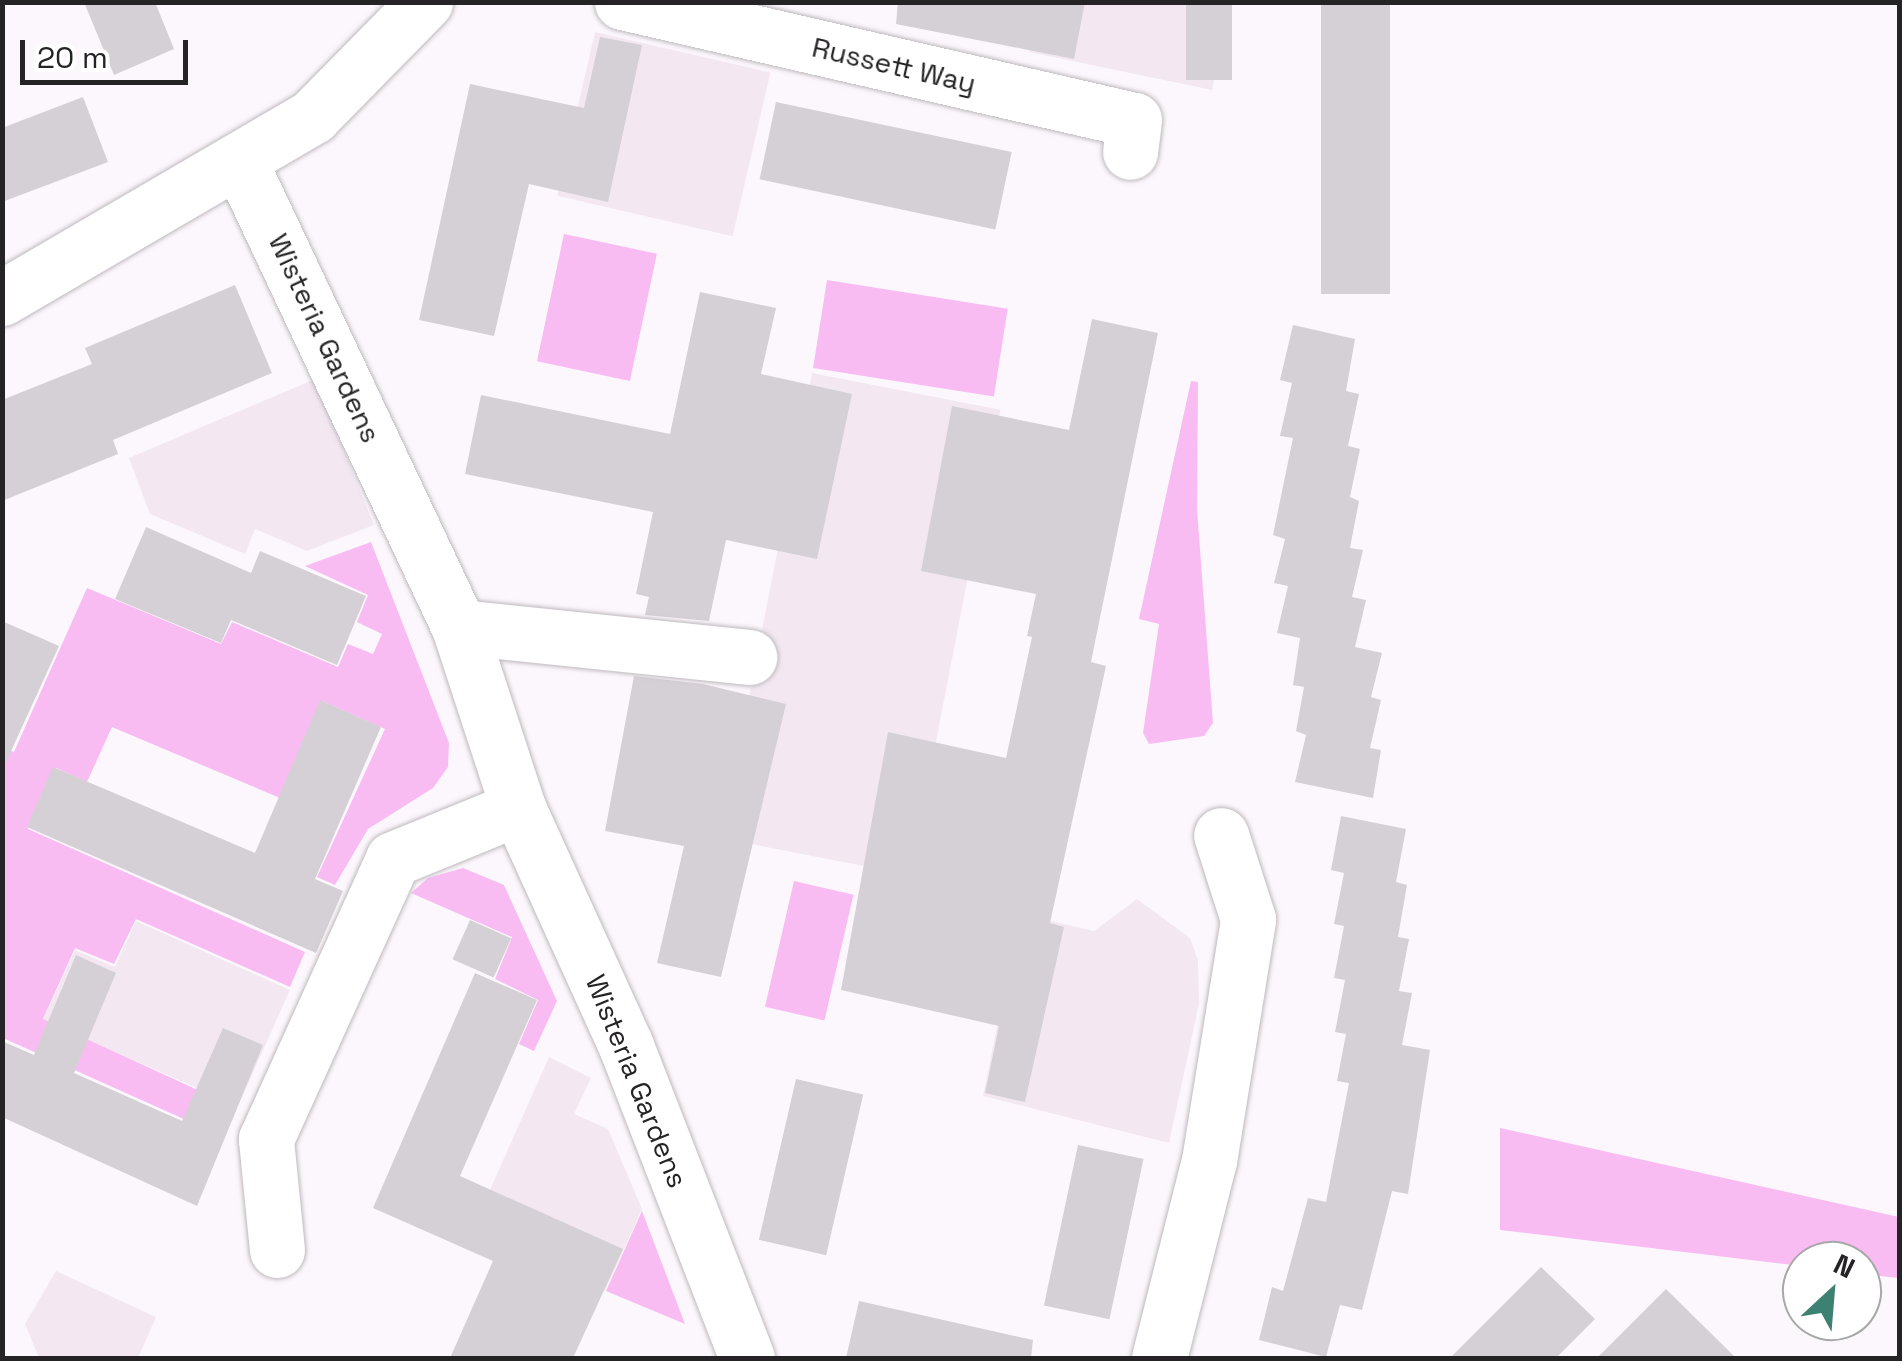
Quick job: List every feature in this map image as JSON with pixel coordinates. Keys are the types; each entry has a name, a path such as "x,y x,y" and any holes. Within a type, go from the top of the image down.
{"street":[{"path":"2,298 313,116 424,2"},
{"name":"Russett Way","path":"622,2 1134,120 1130,152"},
{"name":"Wisteria Gardens","path":"239,160 460,627 518,808 626,1046 746,1358"},
{"path":"460,627 749,657"},
{"path":"278,1250 266,1138 393,858 518,808"},
{"path":"1159,1358 1209,1161 1248,919 1220,835"}],"shaded area":[{"path":"1040,3 1230,3 1212,90 1029,52"},
{"path":"595,32 770,72 733,236 557,196"},
{"path":"564,234 657,254 630,381 537,361"},
{"path":"827,280 1008,309 994,397 813,368"},
{"path":"812,373 1000,410 910,875 722,838"},
{"path":"315,379 374,525 307,551 255,529 245,554 150,514 129,458"},
{"path":"1191,381 1198,382 1197,509 1213,723 1204,736 1149,744 1143,733 1159,624 1139,619"},
{"path":"371,542 449,743 448,767 433,788 368,829 335,885 317,877 385,729 322,701 280,798 112,727 87,782 56,768 28,829 305,952 290,987 136,919 114,964 75,948 43,1019 237,1108 224,1137 3,1038 3,748 14,752 87,588 221,644 232,622 338,667 348,644 373,654 382,634 357,622 368,595 305,566"},
{"path":"463,868 504,885 557,1001 534,1051 519,1044 538,1000 495,979 512,937 411,893 428,878"},
{"path":"794,881 853,895 824,1020 765,1007"},
{"path":"1137,899 1190,938 1198,960 1199,1004 1169,1143 983,1096 1020,914 1094,931"},
{"path":"136,921 290,990 238,1106 43,1020 75,950 115,967"},
{"path":"549,1057 591,1078 574,1114 608,1129 642,1209 605,1291 504,1245 489,1192"},
{"path":"1500,1128 1899,1217 1899,1278 1882,1276 1882,1241 1782,1241 1782,1264 1500,1230"},
{"path":"642,1211 685,1324 606,1291"},
{"path":"56,1271 156,1317 138,1358 39,1358 25,1324"}],"building":[{"path":"84,2 155,2 174,49 114,75"},
{"path":"898,2 1085,2 1074,59 896,24"},
{"path":"1186,2 1232,2 1232,80 1186,80"},
{"path":"1321,2 1390,2 1390,294 1321,294"},
{"path":"600,37 642,45 608,202 529,184 494,336 419,320 470,84 584,108"},
{"path":"83,97 108,162 2,202 2,128"},
{"path":"776,102 1012,152 995,229 760,179"},
{"path":"235,285 272,373 113,440 118,454 2,501 2,400 92,364 85,348"},
{"path":"700,292 776,308 761,374 852,394 817,559 726,540 709,621 645,615 649,597 636,594 653,512 465,474 481,395 670,434"},
{"path":"1092,319 1158,333 1091,662 1106,666 1050,923 1064,927 1025,1102 985,1093 999,1026 841,990 888,732 1006,758 1032,637 1027,636 1036,594 921,571 952,406 1069,430"},
{"path":"1293,325 1355,339 1346,391 1359,394 1348,446 1360,449 1350,497 1359,501 1350,548 1363,550 1352,597 1366,600 1355,647 1382,653 1371,697 1381,700 1370,748 1381,750 1373,798 1295,782 1306,735 1296,731 1304,687 1293,685 1300,638 1277,633 1288,586 1274,583 1285,539 1273,535 1293,438 1280,436 1292,383 1280,380"},
{"path":"146,527 251,573 260,551 366,596 337,665 231,620 221,643 115,599"},
{"path":"2,621 59,646 2,771"},
{"path":"634,676 703,684 786,704 721,977 657,963 684,846 605,831"},
{"path":"320,700 381,727 315,879 343,891 316,953 27,827 53,767 255,853"},
{"path":"1341,816 1406,829 1396,882 1407,885 1398,937 1409,939 1399,991 1412,993 1402,1045 1430,1050 1408,1194 1392,1191 1362,1310 1340,1305 1326,1357 1259,1340 1272,1287 1283,1291 1308,1198 1326,1202 1349,1083 1337,1081 1346,1034 1335,1032 1345,980 1334,978 1344,926 1334,924 1344,873 1331,870"},
{"path":"470,920 511,938 494,978 453,959"},
{"path":"76,955 116,973 74,1073 182,1121 223,1028 263,1045 197,1206 2,1117 2,1041 34,1055"},
{"path":"475,973 537,1000 460,1176 623,1249 573,1358 450,1358 493,1261 373,1208"},
{"path":"796,1079 863,1095 826,1255 759,1240"},
{"path":"1078,1145 1144,1159 1109,1319 1044,1305"},
{"path":"1541,1267 1595,1319 1556,1358 1450,1358"},
{"path":"1666,1289 1736,1358 1597,1358"},
{"path":"859,1301 1033,1340 1031,1358 846,1358"}]}
